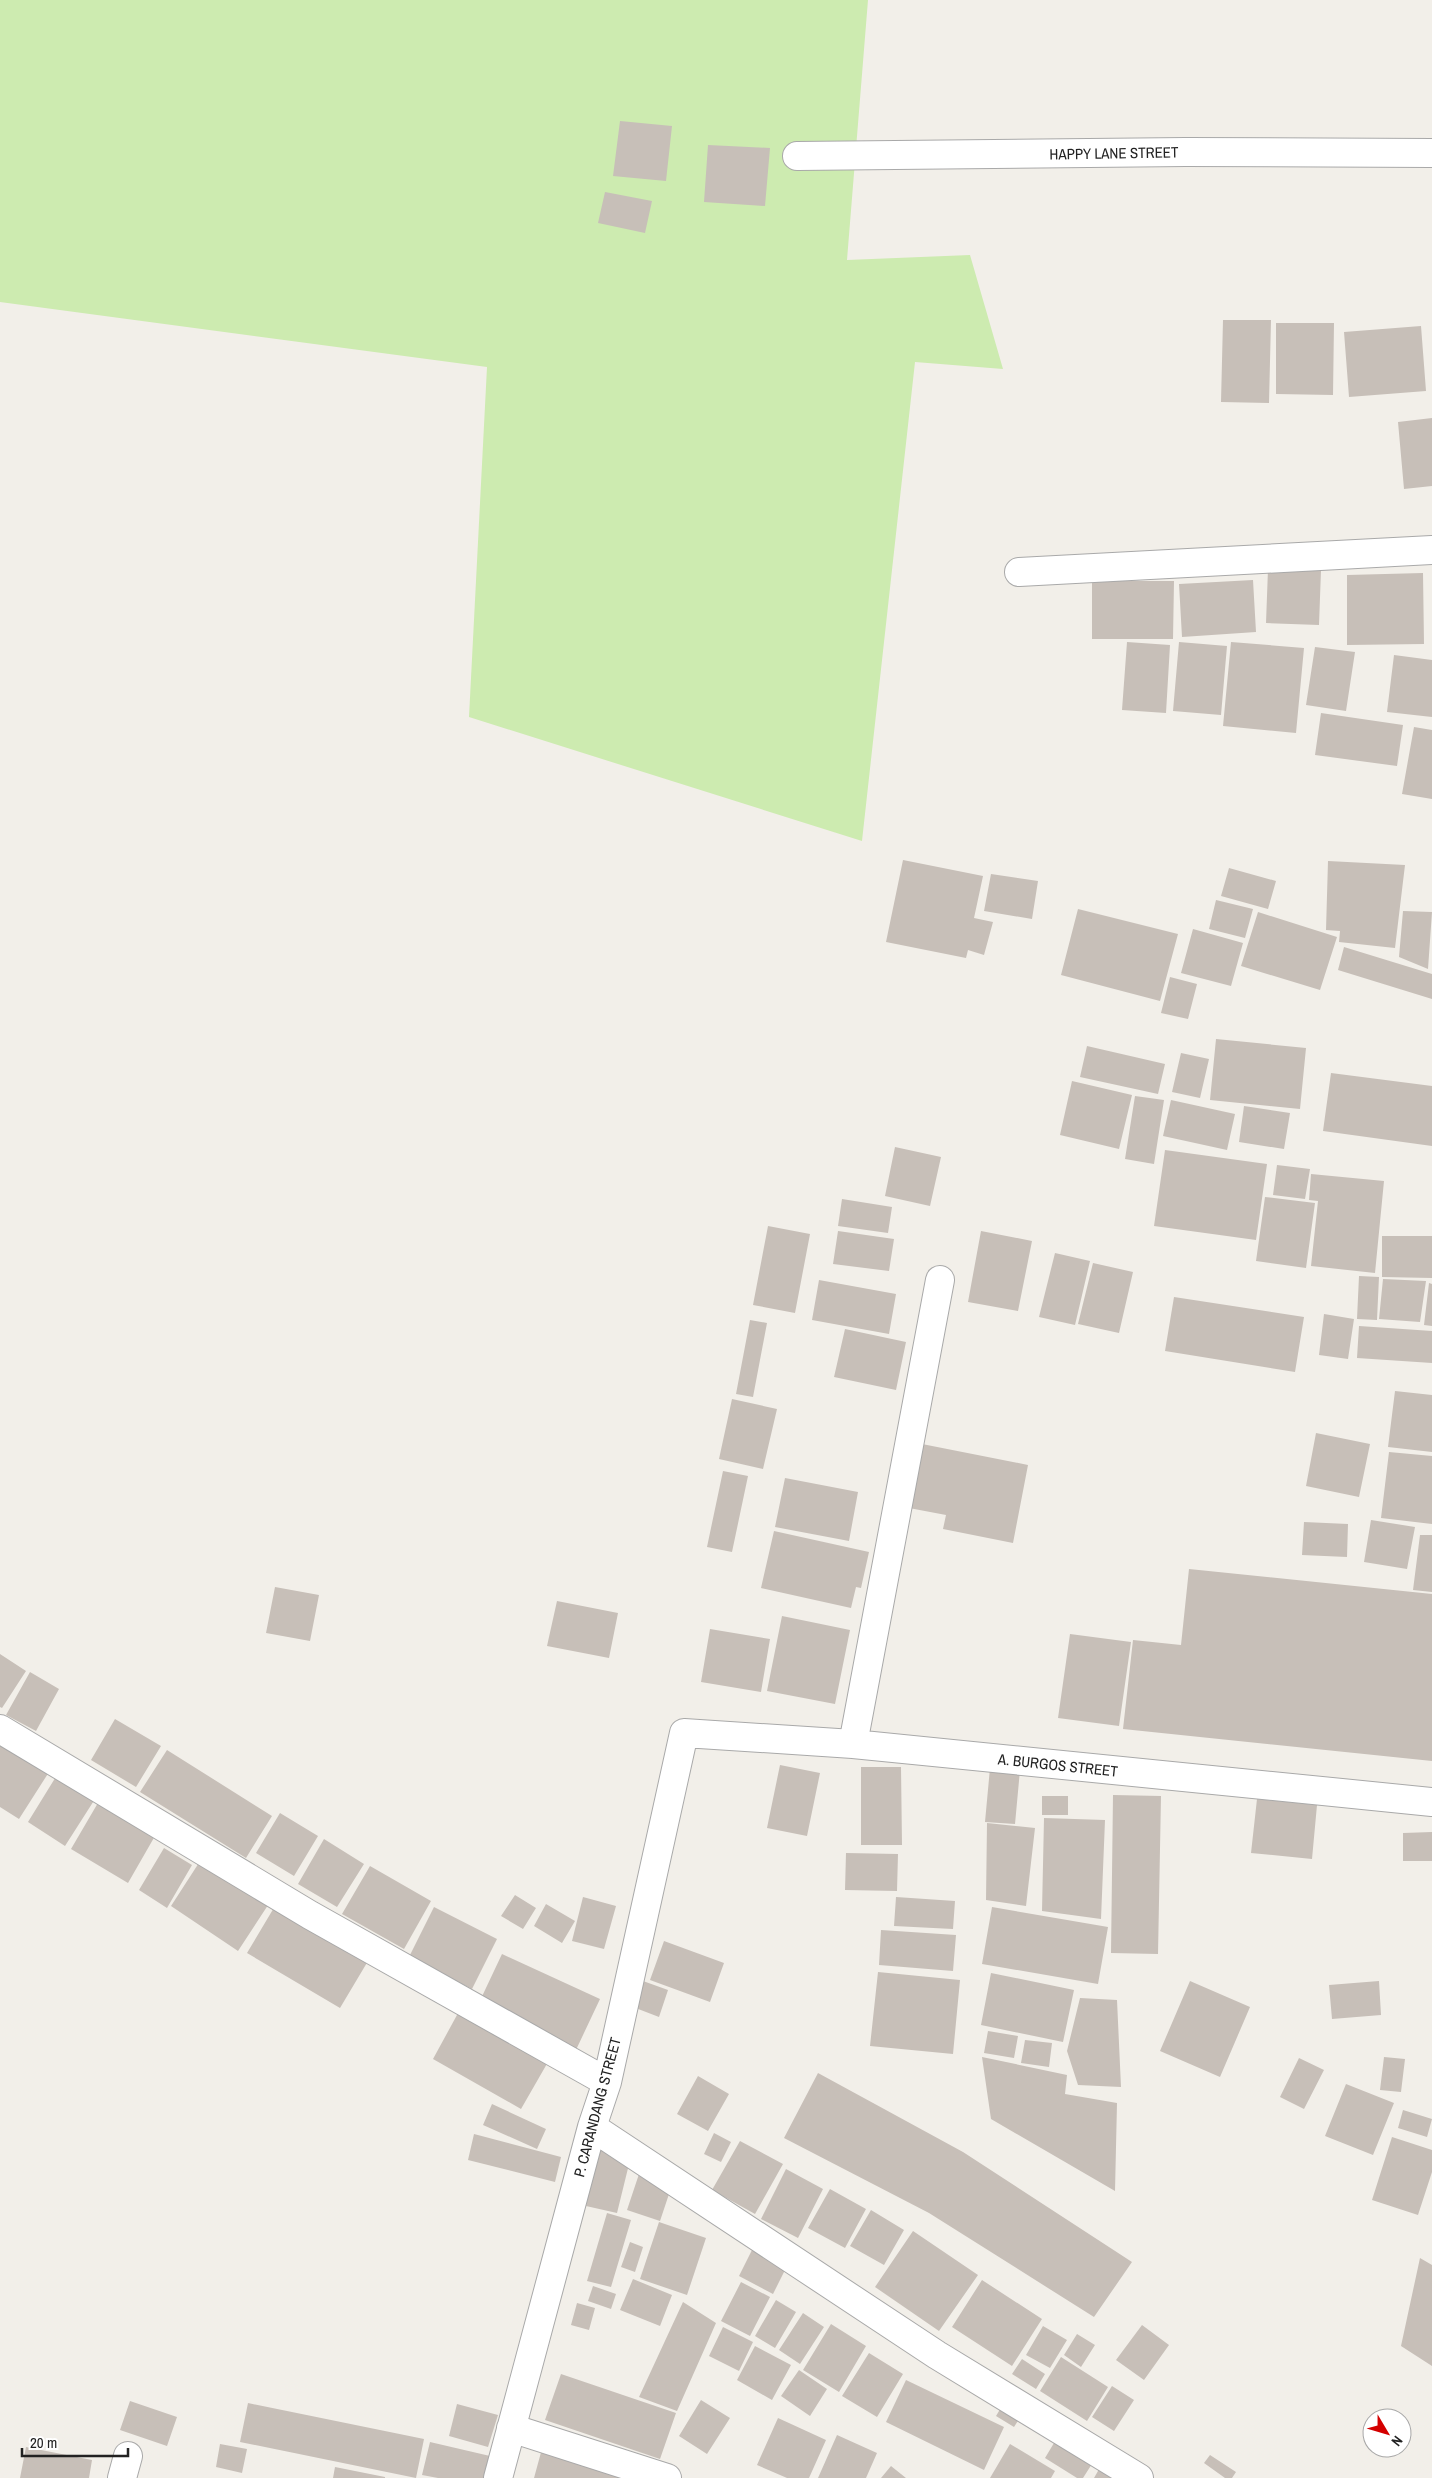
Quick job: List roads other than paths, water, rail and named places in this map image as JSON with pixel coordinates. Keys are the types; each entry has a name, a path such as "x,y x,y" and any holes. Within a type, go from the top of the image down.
{"street":[{"name":"HAPPY LANE STREET","path":"797,156 1176,152 1432,153"},
{"path":"1019,572 1432,550"},
{"path":"852,1744 940,1280"},
{"path":"0,1729 310,1915 607,2082"},
{"name":"A. BURGOS STREET","path":"684,1733 852,1744 1432,1802"},
{"name":"P. CARANDANG STREET","path":"498,2478 592,2127 607,2082 684,1733"},
{"path":"592,2127 937,2355 1139,2478"},
{"path":"511,2428 666,2478"}]}
